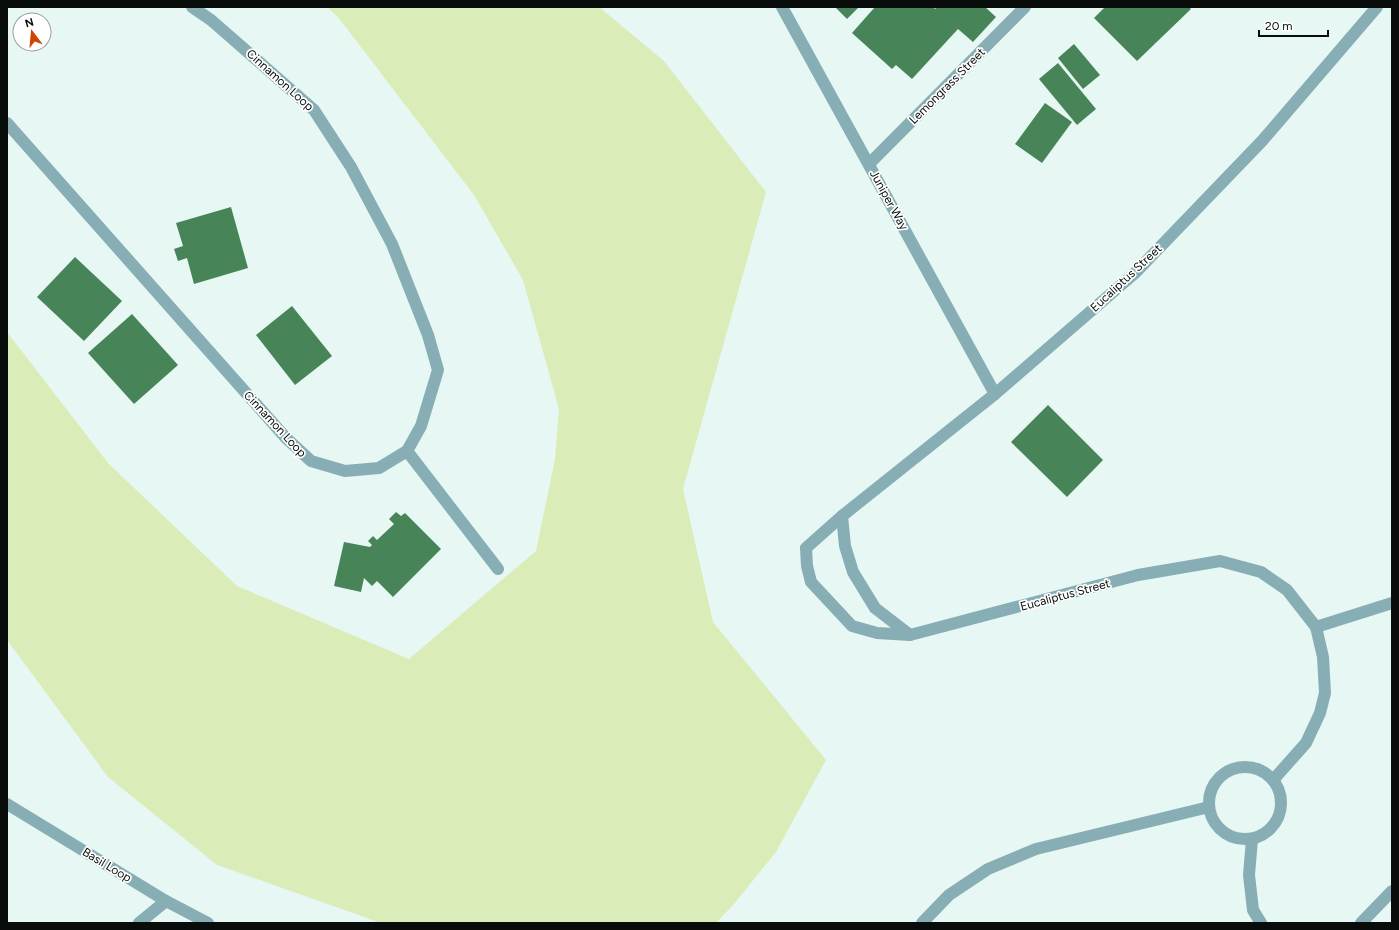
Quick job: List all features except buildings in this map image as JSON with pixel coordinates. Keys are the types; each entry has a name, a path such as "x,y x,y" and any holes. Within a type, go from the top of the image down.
{"street":[{"name":"Cinnamon Loop","path":"7,124 286,438 311,461 345,471 379,468 407,451 421,426 438,370 428,336 392,244 351,167 314,110 211,20 192,7"},
{"name":"Juniper Way","path":"782,7 995,394"},
{"name":"Lemongrass Street","path":"869,164 1025,7"},
{"name":"Eucaliptus Street","path":"1316,627 1287,590 1261,572 1220,561 1138,575 910,635 877,633 852,626 811,582 807,566 806,548 842,516 995,394 1135,272 1262,141 1377,7"},
{"path":"407,451 498,569"},
{"path":"842,516 845,546 853,572 875,608 910,635"},
{"path":"1274,779 1306,743 1320,713 1325,693 1323,657 1316,627 1392,604"},
{"path":"1243,766 1260,769 1274,779 1282,795 1281,812 1270,830 1252,839 1232,837 1216,825 1209,807 1212,788 1224,772 1243,766"},
{"name":"Basil Loop","path":"7,804 166,901 208,923"},
{"path":"922,923 949,895 988,869 1036,849 1209,807"},
{"path":"1252,839 1249,875 1253,910 1261,923"},
{"path":"1360,923 1392,892"},
{"path":"139,923 166,901"}],"green space":[{"path":"327,7 599,7 664,61 766,192 683,489 713,622 826,760 776,852 733,905 716,923 381,923 217,865 108,777 7,640 7,332 108,463 237,586 409,659 536,551 555,459 559,409 523,280 474,195 338,17"}]}
